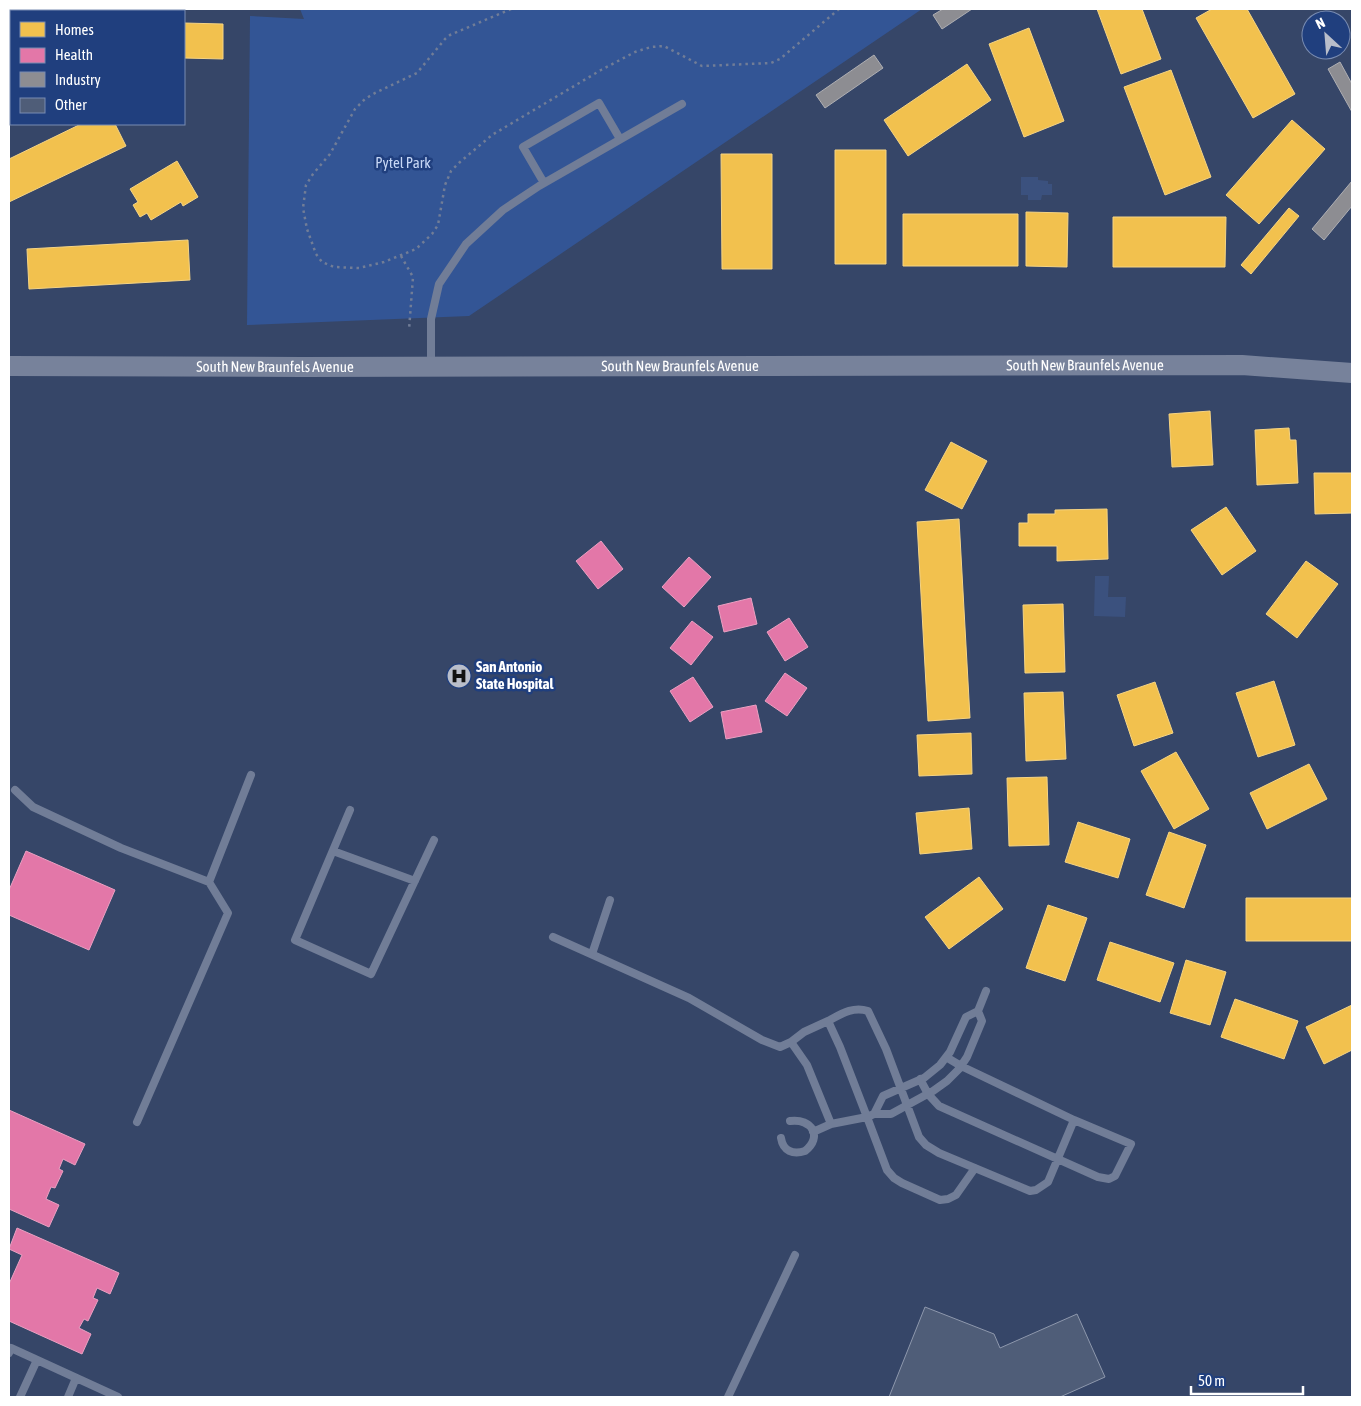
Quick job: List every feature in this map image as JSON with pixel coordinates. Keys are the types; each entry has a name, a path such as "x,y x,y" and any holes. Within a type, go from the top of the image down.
{"main road":[{"name":"South New Braunfels Avenue","path":"9,366 1242,365 1352,373"}],"lane":[{"path":"544,183 523,147 599,103 620,140"},
{"path":"431,367 431,319 439,284 466,244 503,210 544,183 682,104"},
{"path":"209,882 251,775"},
{"path":"15,790 33,807 121,848 209,882 228,913 137,1122"},
{"path":"350,810 295,940 371,974 434,840"},
{"path":"333,850 415,882"},
{"path":"592,954 610,900"},
{"path":"553,937 689,998 762,1040 780,1047 791,1042 804,1032 846,1012 860,1008 868,1011 886,1049 919,1137 926,1145 939,1153 1030,1191 1036,1190 1048,1182 1074,1120"},
{"path":"870,1116 883,1096 920,1080 940,1065 966,1017 978,1011 986,991"},
{"path":"814,1132 831,1124 891,1114 928,1094 947,1081 961,1066 982,1021 978,1011"},
{"path":"828,1021 870,1116 887,1170 894,1178 902,1184 940,1200 956,1195 975,1168"},
{"path":"791,1042 807,1065 831,1124"},
{"path":"920,1080 928,1094 939,1106 1098,1177 1109,1179 1115,1176 1131,1144 1074,1120 946,1057"},
{"path":"781,1138 784,1147 789,1151 800,1153 810,1148 813,1143 814,1132 807,1123 803,1121 790,1121"},
{"path":"728,1397 795,1255"},
{"path":"9,1353 11,1348 118,1397"},
{"path":"20,1397 37,1360"},
{"path":"68,1397 76,1378"}],"path":[{"path":"303,208 306,185 330,154 356,109 365,99 417,73 445,39 511,9"},
{"path":"401,256 414,277 409,330"}],"green space":[{"name":"Pytel Park","path":"300,9 922,9 469,316 247,325 250,16 304,19"}],"shaded area":[{"path":"1021,177 1038,177 1038,180 1048,181 1048,184 1052,184 1052,195 1042,195 1041,200 1028,200 1028,195 1021,195"},
{"path":"1095,576 1109,576 1108,597 1126,597 1125,617 1094,616"}],"building: Homes":[{"path":"1097,9 1142,9 1161,59 1121,74"},
{"path":"1212,9 1247,9 1295,94 1253,118 1196,18"},
{"path":"185,23 223,24 223,59 185,58"},
{"path":"1029,28 1064,121 1024,137 989,44"},
{"path":"967,64 991,100 908,156 884,120"},
{"path":"1171,70 1211,177 1165,195 1124,87"},
{"path":"1292,120 1325,149 1259,224 1226,195"},
{"path":"79,125 116,125 126,146 9,202 9,159"},
{"path":"835,150 886,150 886,264 835,264"},
{"path":"721,154 772,154 772,269 722,269"},
{"path":"177,161 198,197 183,206 181,202 151,220 147,213 140,217 133,205 138,202 130,189"},
{"path":"1289,208 1299,216 1251,274 1241,265"},
{"path":"1026,212 1068,213 1067,267 1026,266"},
{"path":"903,214 1018,214 1018,266 903,266"},
{"path":"1113,217 1226,217 1225,267 1113,267"},
{"path":"188,240 190,280 29,289 27,249"},
{"path":"1210,411 1213,465 1172,467 1169,414"},
{"path":"1289,428 1290,440 1296,440 1298,483 1257,485 1255,430"},
{"path":"951,442 987,461 962,509 925,490"},
{"path":"1314,473 1352,473 1352,513 1315,514"},
{"path":"1226,507 1256,551 1222,575 1191,530"},
{"path":"1107,509 1108,559 1057,561 1057,546 1019,546 1019,523 1028,523 1028,514 1055,514 1055,510"},
{"path":"959,519 970,718 928,721 917,522"},
{"path":"1306,561 1338,584 1297,638 1266,614"},
{"path":"1063,604 1065,672 1025,673 1023,605"},
{"path":"1274,681 1295,745 1258,757 1236,693"},
{"path":"1155,682 1173,733 1134,746 1117,695"},
{"path":"1063,692 1066,759 1026,761 1024,693"},
{"path":"971,733 972,774 919,776 917,735"},
{"path":"1176,752 1209,809 1174,829 1141,771"},
{"path":"1309,764 1327,799 1267,829 1250,793"},
{"path":"1047,777 1049,845 1009,846 1007,778"},
{"path":"969,808 972,849 920,854 916,813"},
{"path":"1078,822 1130,839 1118,878 1065,862"},
{"path":"1169,832 1206,845 1184,908 1146,895"},
{"path":"979,877 1003,909 949,949 925,917"},
{"path":"1246,898 1352,898 1352,941 1246,941"},
{"path":"1048,905 1087,918 1065,981 1026,968"},
{"path":"1110,942 1174,963 1160,1002 1097,980"},
{"path":"1186,960 1226,972 1210,1025 1170,1013"},
{"path":"1235,999 1298,1021 1284,1059 1221,1037"},
{"path":"1352,1005 1352,1050 1324,1064 1306,1027"}],"building: Health":[{"path":"601,541 623,569 598,589 576,561"},
{"path":"689,557 711,577 684,607 662,587"},
{"path":"751,598 757,624 724,632 718,606"},
{"path":"789,618 808,647 785,661 767,632"},
{"path":"692,621 713,637 691,665 670,648"},
{"path":"785,673 807,688 787,716 765,701"},
{"path":"693,677 713,707 690,722 670,691"},
{"path":"756,705 762,732 726,739 721,712"},
{"path":"26,851 115,890 89,950 9,915 9,890"},
{"path":"9,1110 85,1144 75,1165 63,1159 59,1169 63,1171 55,1188 51,1187 46,1199 59,1205 49,1227 9,1209"},
{"path":"17,1228 119,1273 110,1294 97,1288 93,1298 98,1300 88,1321 84,1319 79,1328 91,1334 82,1354 9,1321 9,1284 22,1255 9,1249"}],"building: Industry":[{"path":"943,9 972,9 942,29 933,15"},
{"path":"874,55 883,68 825,108 816,95"},
{"path":"1340,62 1352,84 1352,112 1328,69"},
{"path":"1352,181 1352,206 1324,240 1312,229"}],"building: Other":[{"path":"925,1307 994,1334 1000,1348 1077,1314 1105,1377 1060,1397 889,1397"}],"place":[{"name":"San Antonio State Hospital","path":"459,676"}]}
